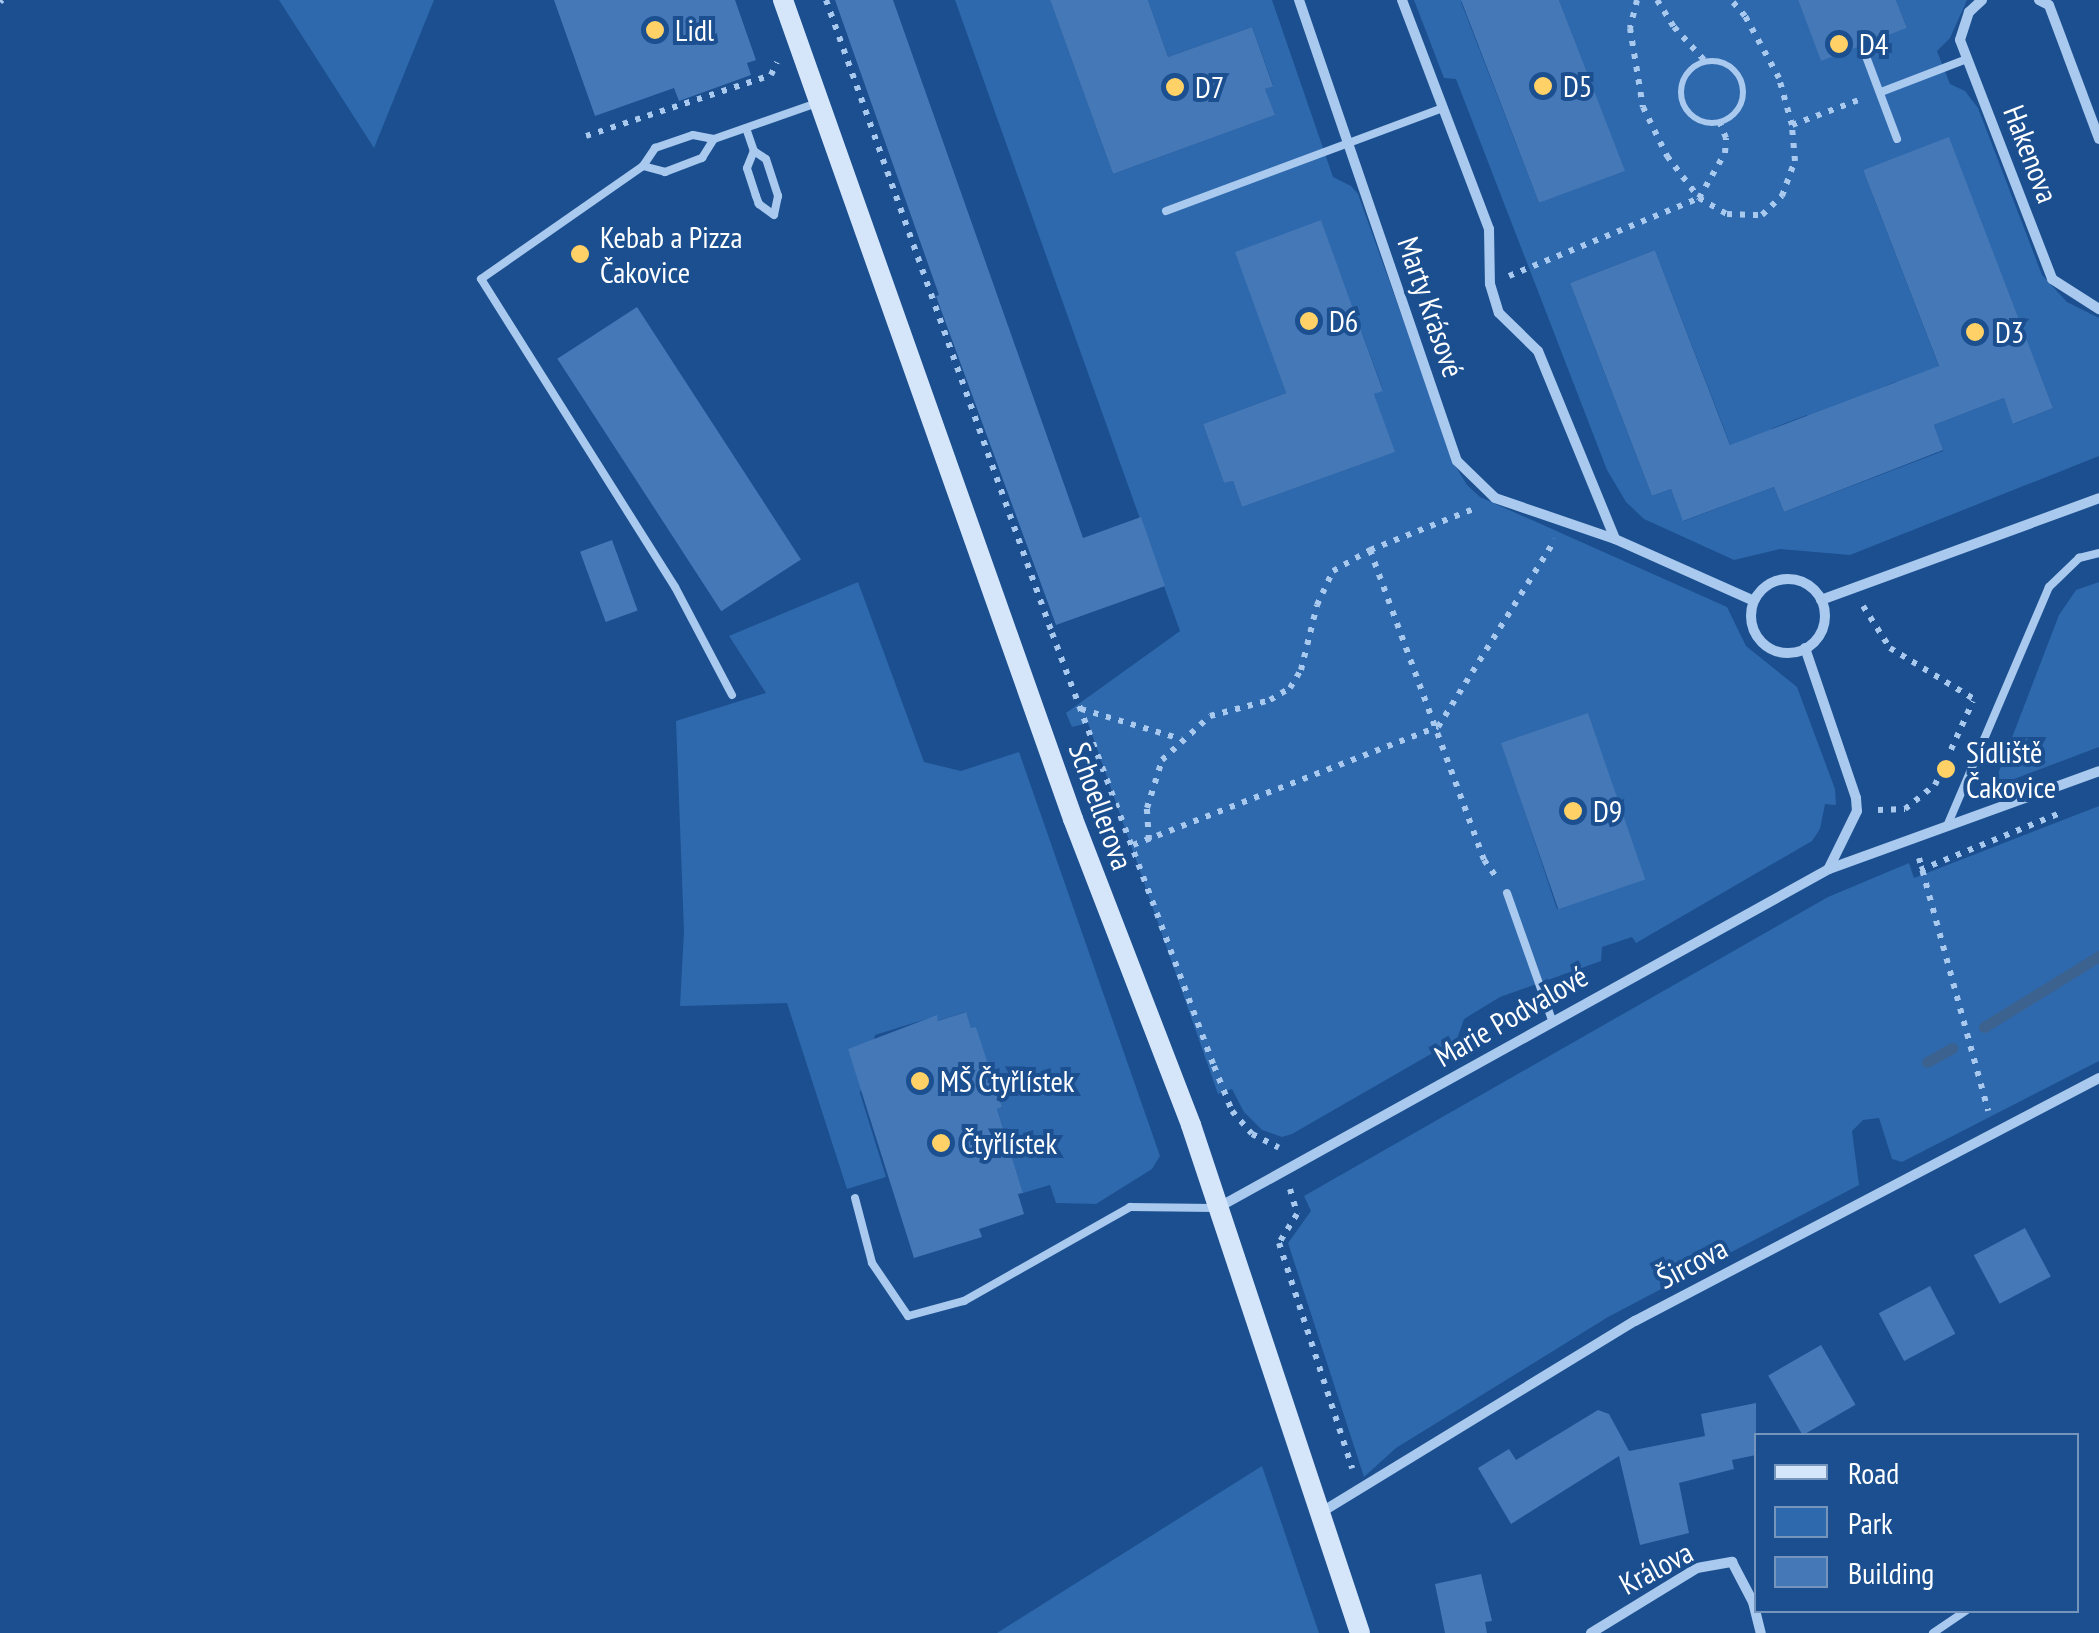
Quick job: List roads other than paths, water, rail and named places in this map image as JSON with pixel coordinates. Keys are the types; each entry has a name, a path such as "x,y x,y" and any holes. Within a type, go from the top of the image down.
{"street":[{"name":"Schoellerova","path":"783,0 1073,819 1191,1125 1360,1633"},
{"name":"Marty Krásové","path":"1300,0 1457,461 1495,498 1614,539 1754,601"},
{"name":"Marty Krásové","path":"1402,0 1489,229 1490,284 1500,313 1538,351 1614,539"},
{"name":"Hakenova","path":"1982,0 1969,12 1960,40 1967,59 2052,278 2099,309"},
{"path":"2039,0 2048,5 2099,139"},
{"path":"1821,600 2099,498"},
{"path":"1794,579 1805,583 1821,600 1823,627 1806,648 1784,652 1763,643 1752,624 1754,601 1770,583 1794,579"},
{"path":"1806,648 1857,812 1829,868"},
{"name":"Marie Podvalové","path":"1218,1208 1286,1174 1552,1020 1829,868 2099,771"},
{"name":"Šircova","path":"1319,1513 1360,1492 1635,1321 2099,1078"},
{"name":"Králova","path":"1591,1633 1696,1568 1732,1562 1754,1606"}],"lane":[{"path":"1864,51 1896,139"},
{"path":"1880,92 1967,59"},
{"path":"642,166 665,172 702,158 714,140 817,103"},
{"path":"1166,211 1443,108"},
{"path":"746,128 754,151 766,160 778,196 774,215 759,204 748,168 754,151"},
{"path":"714,140 693,134 656,148 642,166 481,278 675,587 732,695"},
{"path":"1946,826 2050,587 2079,558 2099,553"},
{"path":"1507,893 1552,1020"},
{"path":"855,1198 872,1263 908,1316 964,1301 1130,1207 1218,1208"},
{"path":"1932,1633 1962,1613"}],"waterway":[{"path":"1984,1027 2099,956"},
{"path":"1927,1062 1952,1048"}],"place":[{"name":"Lidl","path":"655,30"},
{"name":"D4","path":"1839,44"},
{"name":"D5","path":"1543,86"},
{"name":"D7","path":"1175,87"},
{"name":"Kebab a Pizza Čakovice","path":"580,254"},
{"name":"D6","path":"1309,321"},
{"name":"D3","path":"1975,332"},
{"name":"Sídliště Čakovice","path":"1946,769"},
{"name":"D9","path":"1573,811"},
{"name":"MŠ Čtyřlístek","path":"920,1081"},
{"name":"Čtyřlístek","path":"941,1143"}]}
